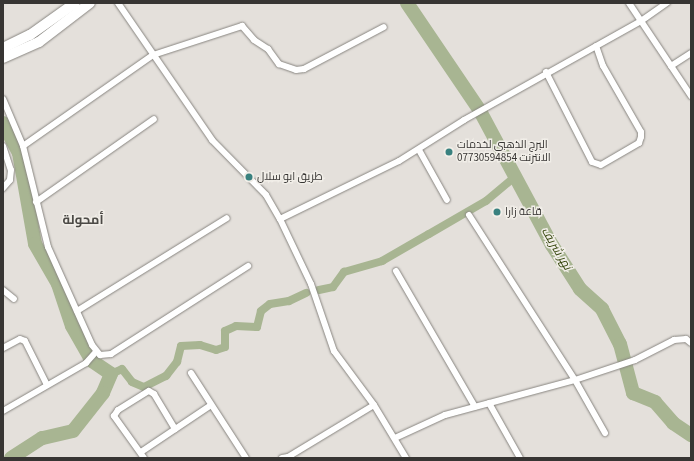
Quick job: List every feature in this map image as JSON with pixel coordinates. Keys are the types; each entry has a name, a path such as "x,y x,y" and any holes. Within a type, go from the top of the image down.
{"main road":[{"path":"3,48 30,35 72,9 90,3"},
{"path":"3,58 39,42 72,9"}],"street":[{"path":"118,3 212,140 266,195 280,219 311,284 334,351 374,405 406,458"},
{"path":"629,3 691,96"},
{"path":"280,219 419,150 464,120 546,72 641,21 667,3"},
{"path":"23,146 153,55 242,26 254,40 268,49 279,64 296,70 384,27"},
{"path":"546,72 592,162 602,165 639,143 641,132 603,66 596,46"},
{"path":"671,66 691,53"},
{"path":"3,99 23,146 48,246 95,354"},
{"path":"36,202 154,119"},
{"path":"3,146 11,170 10,180 3,188"},
{"path":"419,150 447,200"},
{"path":"469,215 575,380 605,433"},
{"path":"77,311 227,218"},
{"path":"95,354 105,356 111,354 248,266"},
{"path":"396,271 475,407"},
{"path":"3,290 14,299"},
{"path":"3,348 20,339 25,341 48,385"},
{"path":"395,438 445,415 575,380 635,360 674,340 686,339 691,343"},
{"path":"3,411 86,363 95,354"},
{"path":"191,373 246,458"},
{"path":"175,429 154,394 149,392 118,410 114,416 143,455 175,429 211,405"},
{"path":"489,403 520,458"},
{"path":"282,458 288,457 374,405"}],"waterway":[{"name":"نهر شريف","path":"407,3 480,111 552,245 580,289 602,309 620,344 633,393 655,402 673,423 691,435"},
{"path":"3,123 19,153 35,244 58,284 72,326 92,361 111,374 103,393 73,431 42,438 11,458"},
{"path":"319,290 333,287 344,272 382,261 429,234 486,201 515,177"},
{"path":"111,374 122,369 132,382 144,387 166,376 177,362 181,346 200,345 216,350 225,347 225,331 236,326 257,327 261,311 270,304 289,301 306,293"}],"place":[{"name":"البرج الذهبي لخدمات الانترنت 07730594854","path":"449,152"},
{"name":"طريق ابو سلال","path":"249,177"},
{"name":"قاعة زارا","path":"497,212"}],"district":[{"name":"أمحولة","path":"83,220"}]}
